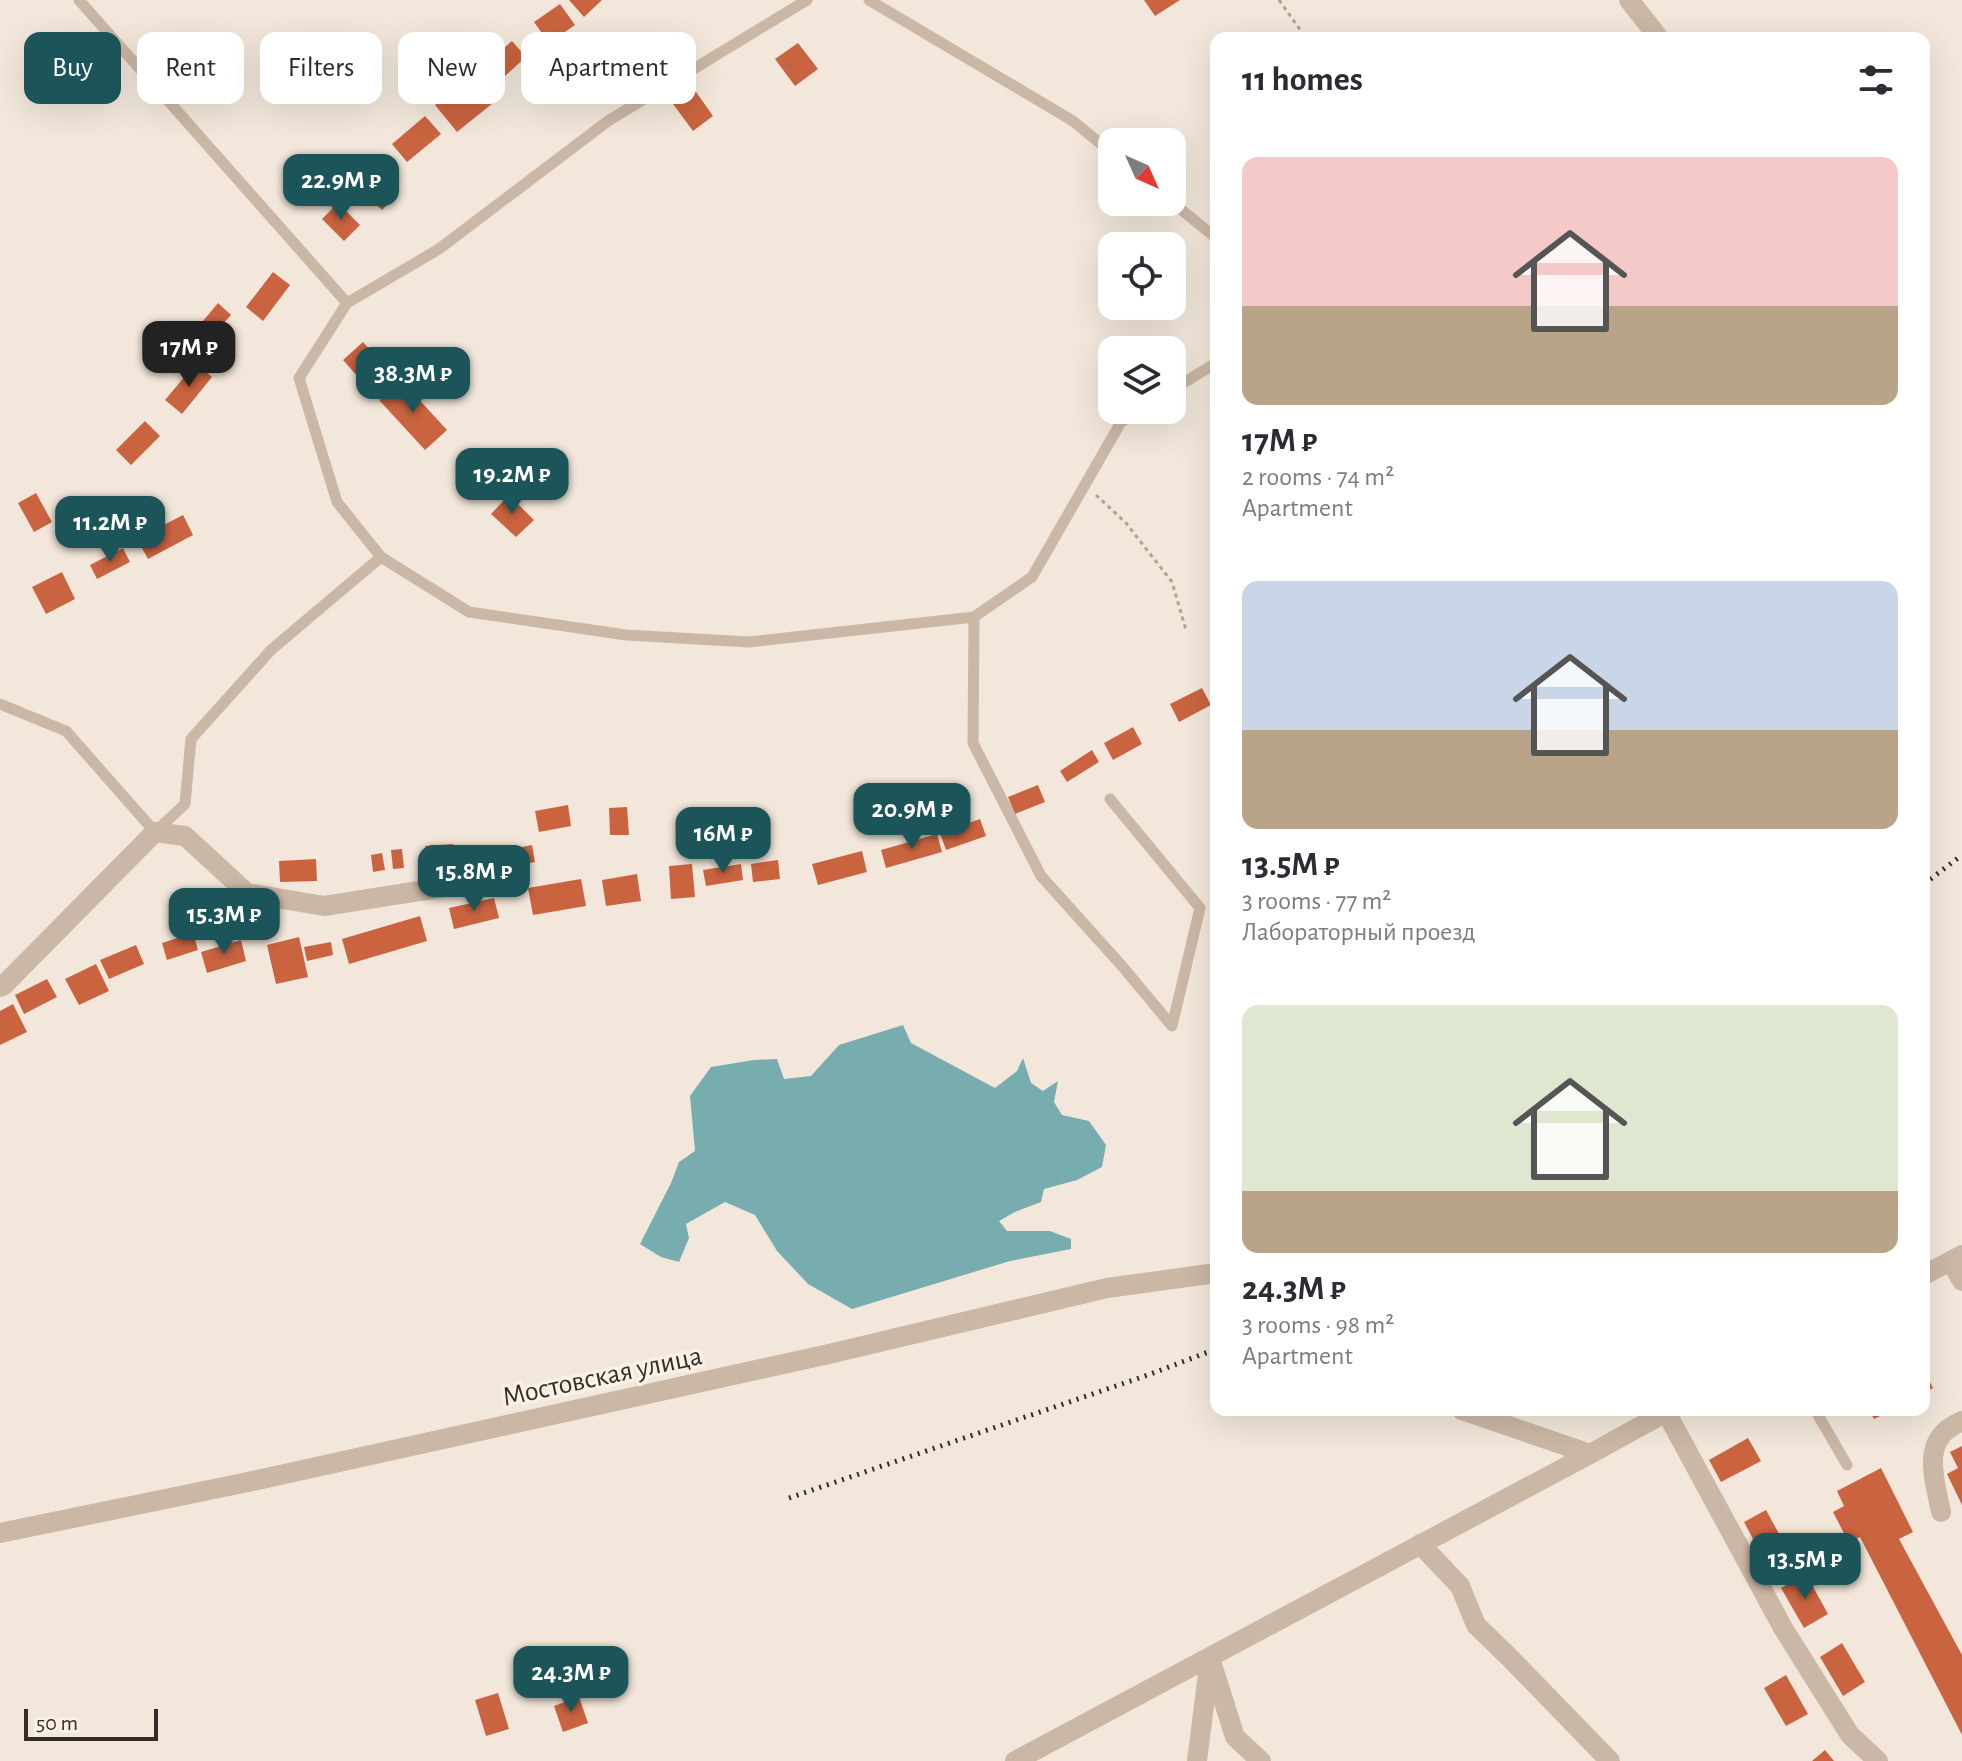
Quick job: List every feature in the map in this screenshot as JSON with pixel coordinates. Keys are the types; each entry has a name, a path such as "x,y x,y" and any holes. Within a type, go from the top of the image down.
{"street":[{"path":"1629,0 1654,32"},
{"path":"0,987 155,832 185,836 247,893 324,906 508,877"},
{"path":"1930,1272 1957,1258 1962,1281"},
{"name":"Мостовская улица","path":"0,1533 799,1361 1107,1288 1210,1274"},
{"path":"1479,1416 1590,1454"},
{"path":"1015,1761 1659,1416"},
{"path":"1671,1416 1783,1628 1850,1735 1878,1761"},
{"path":"1941,1512 1933,1466 1934,1449 1947,1429 1962,1421"},
{"path":"1420,1544 1460,1586 1476,1625 1610,1761"},
{"path":"1197,1761 1210,1658"},
{"path":"1210,1658 1235,1737 1261,1761"}],"lane":[{"path":"79,0 347,303"},
{"path":"807,0 608,121 439,249 347,303 299,378 337,502 381,557 469,612 626,635 749,642 974,617 1032,577 1120,424"},
{"path":"869,0 1073,121 1098,142"},
{"path":"1186,213 1210,233"},
{"path":"1186,381 1210,367"},
{"path":"0,704 66,731 155,832 185,804 191,739 271,650 381,557"},
{"path":"974,617 973,743 1041,876 1172,1026 1200,908 1110,799"},
{"path":"1818,1416 1847,1465"}],"path":[{"path":"1279,0 1302,32"},
{"path":"1085,485 1126,523 1172,582 1186,630"}],"water":[{"path":"903,1025 911,1043 995,1088 1017,1071 1023,1058 1031,1083 1043,1091 1058,1081 1054,1102 1062,1115 1089,1121 1106,1145 1102,1167 1077,1180 1044,1189 1041,1202 999,1221 1007,1231 1050,1231 1071,1239 1071,1249 1010,1261 852,1309 808,1284 777,1251 755,1215 725,1202 686,1224 689,1238 679,1262 661,1257 640,1244 679,1162 695,1151 690,1096 711,1067 777,1059 784,1079 811,1076 839,1045"}],"building":[{"path":"569,0 602,0 584,17"},
{"path":"1144,0 1180,0 1155,16"},
{"path":"560,4 575,25 565,32 541,32 534,22"},
{"path":"512,41 521,51 521,62 505,76 505,47"},
{"path":"798,43 818,69 795,86 775,59"},
{"path":"696,92 713,116 693,131 673,104 696,104"},
{"path":"436,104 492,104 457,132"},
{"path":"425,116 441,134 407,162 392,144"},
{"path":"373,168 398,194 382,210 356,184"},
{"path":"338,203 360,225 344,241 322,219"},
{"path":"273,272 290,285 263,321 246,307"},
{"path":"218,303 231,315 216,332 203,321"},
{"path":"363,342 387,369 367,387 343,360"},
{"path":"196,363 212,377 182,414 165,400"},
{"path":"401,380 447,430 425,450 379,400"},
{"path":"145,421 160,436 131,465 116,450"},
{"path":"36,493 52,522 34,532 18,503"},
{"path":"509,495 534,520 516,537 491,514"},
{"path":"183,515 193,535 148,559 137,539"},
{"path":"123,548 130,562 97,579 90,565"},
{"path":"62,572 75,599 46,614 32,587"},
{"path":"1202,688 1210,706 1179,722 1170,704"},
{"path":"1133,727 1142,744 1113,760 1104,743"},
{"path":"1092,750 1099,762 1067,782 1060,771"},
{"path":"1038,785 1045,802 1015,814 1008,797"},
{"path":"568,805 571,826 539,832 535,811"},
{"path":"627,807 629,835 610,835 609,808"},
{"path":"980,819 986,836 946,850 940,833"},
{"path":"937,834 942,852 886,868 881,850"},
{"path":"453,844 454,860 426,862 425,846"},
{"path":"532,845 535,862 515,866 512,849"},
{"path":"402,849 404,868 393,869 391,850"},
{"path":"862,851 867,872 818,885 812,864"},
{"path":"382,853 385,870 373,872 371,855"},
{"path":"316,859 317,881 280,882 279,861"},
{"path":"778,860 780,879 753,882 751,864"},
{"path":"692,864 695,897 671,899 669,866"},
{"path":"741,864 743,880 706,886 703,870"},
{"path":"637,874 641,901 606,906 602,880"},
{"path":"581,879 586,906 533,915 528,888"},
{"path":"494,898 499,918 454,929 449,908"},
{"path":"420,916 427,941 349,964 342,939"},
{"path":"193,933 198,950 167,960 162,943"},
{"path":"299,937 308,977 276,984 267,945"},
{"path":"241,940 246,961 207,973 201,952"},
{"path":"331,942 333,955 307,961 304,947"},
{"path":"136,945 144,964 109,979 100,960"},
{"path":"96,964 109,991 79,1005 65,979"},
{"path":"47,979 57,997 24,1014 15,995"},
{"path":"13,1004 27,1032 0,1045 0,1011"},
{"path":"1748,1438 1761,1461 1721,1482 1709,1460"},
{"path":"1962,1446 1962,1505 1947,1474 1958,1468 1950,1452"},
{"path":"1881,1468 1913,1532 1899,1539 1962,1655 1962,1735 1860,1537 1849,1543 1833,1512 1844,1506 1837,1491"},
{"path":"1766,1510 1788,1550 1765,1562 1744,1522"},
{"path":"1806,1574 1828,1614 1804,1628 1781,1588"},
{"path":"1842,1643 1865,1682 1843,1696 1820,1657"},
{"path":"1786,1675 1808,1714 1786,1726 1764,1688"},
{"path":"498,1693 509,1729 486,1736 475,1700"},
{"path":"579,1697 588,1723 563,1732 554,1706"},
{"path":"1825,1750 1834,1761 1812,1761"}],"railway":[{"path":"1930,879 1962,855"},
{"path":"789,1498 1210,1351"}]}
